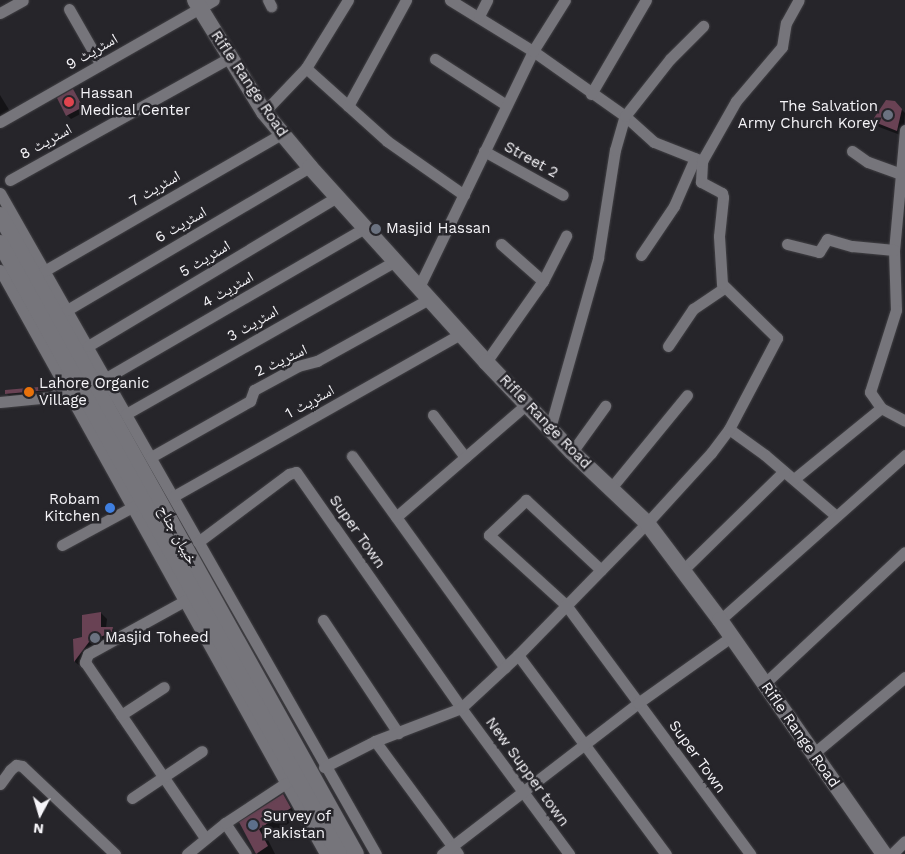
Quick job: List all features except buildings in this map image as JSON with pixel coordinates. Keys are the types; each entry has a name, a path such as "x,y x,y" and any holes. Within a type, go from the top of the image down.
{"main road":[{"name":"Rifle Range Road","path":"197,4 228,58 281,134 486,362 572,452 647,523 720,620 884,854"},
{"name":"خیبان جناح","path":"0,215 356,854"},
{"name":"خیبان جناح","path":"0,243 339,854"}],"street":[{"path":"0,13 23,0"},
{"name":"اسٹریٹ 9","path":"0,122 102,65 197,4 214,0"},
{"path":"264,112 306,68 348,0"},
{"path":"348,106 406,0"},
{"path":"450,0 479,16 532,51 625,116 654,142 698,159"},
{"path":"479,16 487,0"},
{"path":"424,293 464,195 506,105 532,51 565,0"},
{"path":"591,94 646,0"},
{"path":"641,255 674,206 698,159 736,101 782,47 786,23 799,0"},
{"path":"69,9 102,65"},
{"path":"550,428 598,258 615,150 625,116 670,59 704,26"},
{"name":"اسٹریٹ 8","path":"10,180 228,58"},
{"path":"435,59 506,105"},
{"path":"306,68 387,141 464,195"},
{"path":"905,130 899,173 894,250 896,310 870,392 881,408 905,421"},
{"name":"اسٹریٹ 7","path":"44,270 281,134"},
{"name":"Street 2","path":"484,151 563,195"},
{"path":"852,151 868,162 899,173"},
{"path":"324,767 398,732 461,708 505,668 647,523 711,453 729,429 776,338 724,288 719,236 723,197 722,193 702,182 698,159"},
{"name":"اسٹریٹ 6","path":"67,310 310,167"},
{"path":"0,193 174,496 324,767 376,854"},
{"name":"اسٹریٹ 5","path":"88,346 337,198"},
{"name":"اسٹریٹ 4","path":"106,378 365,228"},
{"path":"486,362 543,281 566,236"},
{"path":"787,244 819,252 827,239 852,246 894,250"},
{"path":"501,244 543,281"},
{"name":"اسٹریٹ 3","path":"126,414 395,261"},
{"path":"0,270 134,506 326,854"},
{"path":"668,346 693,309 724,288"},
{"name":"اسٹریٹ 2","path":"151,457 250,401 254,390 298,366 317,361 424,293"},
{"name":"اسٹریٹ 1","path":"174,496 460,334"},
{"path":"0,402 51,397 67,388"},
{"path":"610,488 687,394"},
{"path":"396,517 527,404"},
{"path":"572,452 605,406"},
{"path":"794,479 881,408"},
{"path":"432,415 465,457"},
{"path":"729,429 794,479 835,515"},
{"path":"720,620 835,515 905,455"},
{"path":"352,456 505,668"},
{"path":"683,570 784,471"},
{"name":"Super Town","path":"198,542 289,474 296,472 461,708"},
{"name":"Super Town","path":"601,570 526,500 489,534 566,605 750,854"},
{"path":"62,545 134,506"},
{"path":"764,684 905,552"},
{"path":"186,600 85,658 121,715 205,838"},
{"path":"323,620 398,732"},
{"path":"442,854 455,850 523,792 584,744 731,637"},
{"path":"518,655 666,854"},
{"path":"813,754 905,677"},
{"path":"121,715 164,687"},
{"name":"New Supper town","path":"461,708 569,854"},
{"path":"375,742 455,850"},
{"path":"132,798 202,751"},
{"path":"0,784 16,765 22,766 114,854"},
{"path":"187,854 225,823 286,783"},
{"path":"225,823 246,854"},
{"path":"892,854 905,841"}],"place":[{"name":"Hassan Medical Center","path":"69,102"},
{"name":"The Salvation Army Church Korey","path":"888,115"},
{"name":"Masjid Hassan","path":"376,229"},
{"name":"Lahore Organic Village","path":"29,392"},
{"name":"Robam Kitchen","path":"110,508"},
{"name":"Masjid Toheed","path":"95,638"},
{"name":"Survey of Pakistan","path":"253,825"}]}
